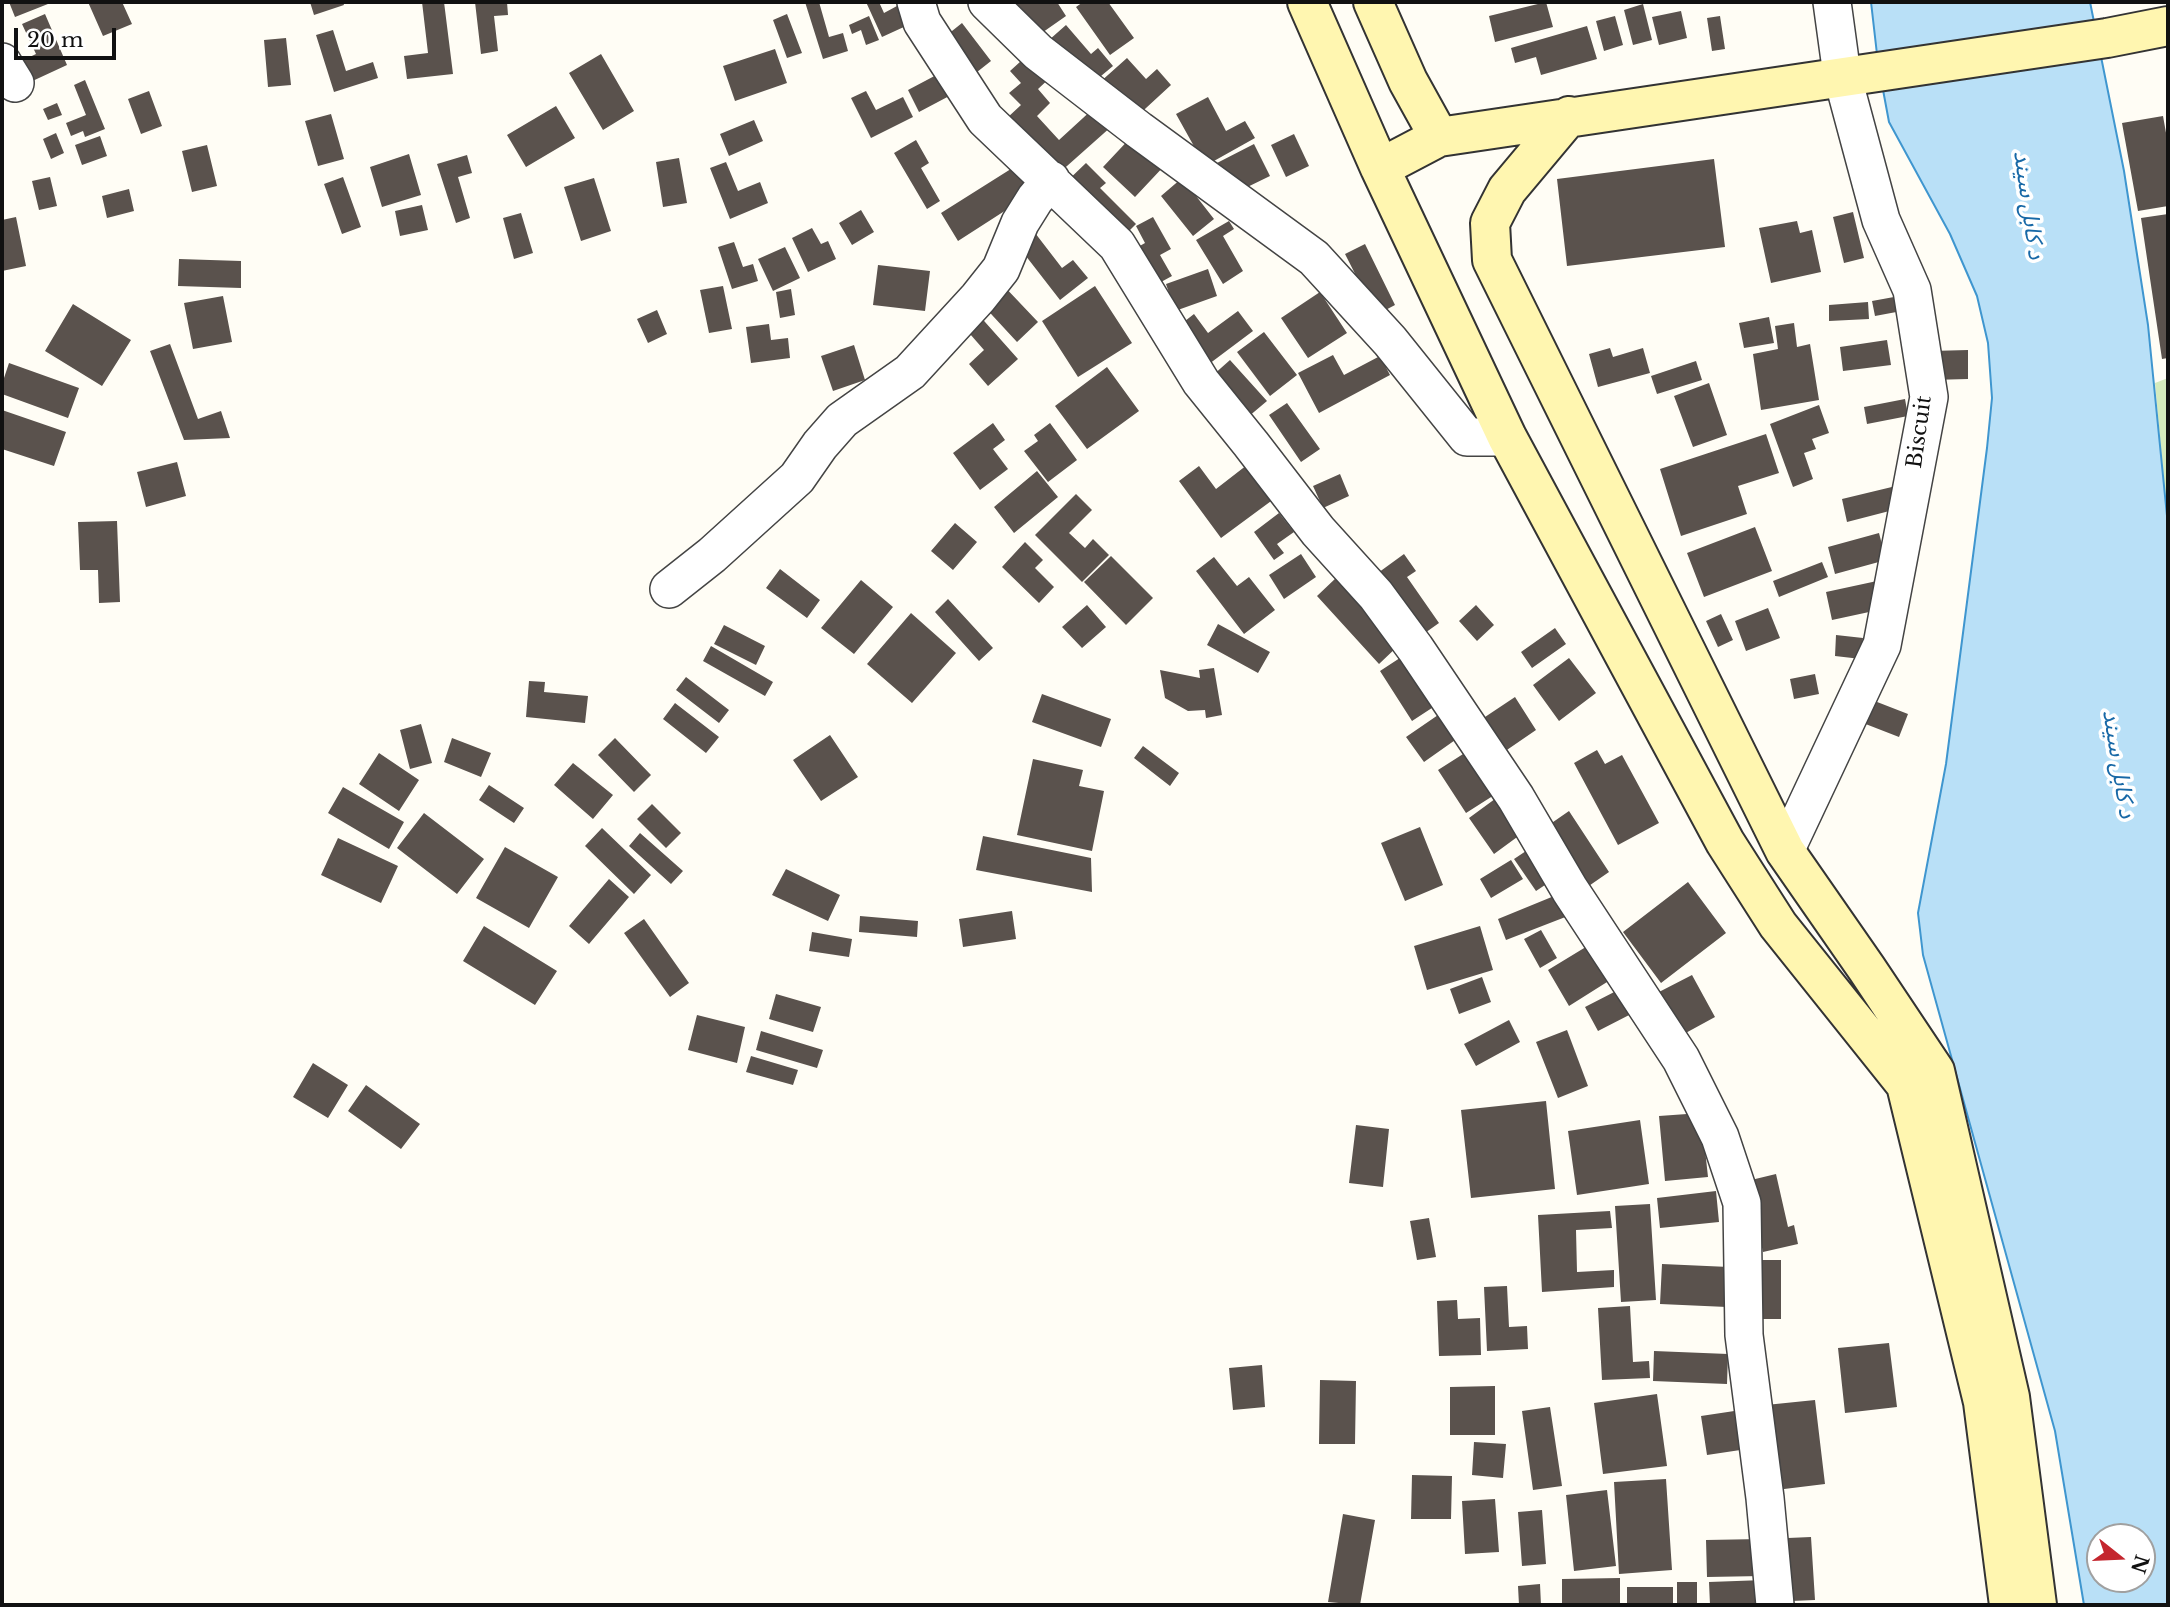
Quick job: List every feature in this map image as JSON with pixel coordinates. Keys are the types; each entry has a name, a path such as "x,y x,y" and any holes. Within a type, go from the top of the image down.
{"main road":[{"path":"1307,2 1380,168 1507,437 1725,842 1778,925 1906,1085 1983,1402 2009,1605"},
{"path":"1373,2 1408,81 1439,136"},
{"path":"1380,168 1439,136 2107,38 2168,26"},
{"path":"1569,116 1507,190 1490,223 1492,260 1785,851 1935,1071 2010,1396 2037,1605"}],"street":[{"path":"916,2 922,22 985,119 1118,244 1200,382 1318,531 1376,595 1415,648 1516,798 1570,890 1681,1059 1720,1137 1742,1203 1744,1335 1765,1498 1775,1605"},
{"path":"987,2 1038,52 1314,258 1390,341 1466,437 1507,437"},
{"name":"Biscuit","path":"1785,851 1882,645 1928,397 1912,290 1881,220 1856,74 1832,2"},
{"path":"670,589 797,478 842,419 910,372 1001,269 1020,223 1051,180"}],"green space":[{"path":"2168,378 2168,526 2155,383"}],"water":[{"name":"د کابل سيند","path":"1871,2 2090,2 2124,171 2148,325 2168,526 2168,1605 2084,1605 2055,1431 1923,955 1918,913 1946,764 1992,398 1988,343 1977,296 1950,234 1889,122 1878,63"}],"building":[{"path":"9,2 53,2 15,17"},
{"path":"88,2 122,2 132,24 103,36"},
{"path":"310,2 343,2 344,5 314,15"},
{"path":"422,2 444,2 453,74 407,79 404,56 428,53"},
{"path":"475,2 507,2 508,15 494,16 498,51 481,54"},
{"path":"805,2 819,2 829,37 843,33 848,51 823,59"},
{"path":"866,2 879,2 884,13 897,6 906,26 882,37"},
{"path":"1012,2 1057,2 1066,16 1036,37"},
{"path":"1083,2 1108,2 1134,38 1110,55 1076,7"},
{"path":"1546,2 1553,27 1495,42 1489,16"},
{"path":"1643,4 1652,40 1633,45 1624,10"},
{"path":"1681,11 1687,38 1659,45 1652,17"},
{"path":"45,14 67,65 26,84 17,63 36,54 22,24"},
{"path":"787,14 802,53 787,58 773,20"},
{"path":"869,16 879,40 866,45 861,30 852,34 849,25"},
{"path":"1615,16 1623,45 1604,51 1596,21"},
{"path":"1720,16 1725,49 1712,51 1707,18"},
{"path":"962,23 991,61 972,76 942,39"},
{"path":"1066,25 1091,54 1098,48 1113,66 1089,86 1049,40"},
{"path":"1587,26 1597,59 1541,75 1536,57 1515,63 1511,48"},
{"path":"333,30 346,71 373,62 378,78 334,92 316,35"},
{"path":"286,38 291,85 268,87 264,40"},
{"path":"775,49 787,83 735,101 723,66"},
{"path":"1032,51 1053,75 1038,89 1050,103 1037,116 1059,140 1095,107 1112,126 1058,174 1007,118 1021,105 1009,93 1021,83 1010,71"},
{"path":"601,54 634,111 603,130 569,73"},
{"path":"1127,58 1146,79 1157,69 1171,85 1133,120 1099,83"},
{"path":"942,72 953,94 919,112 908,90"},
{"path":"85,80 105,129 85,137 83,131 71,136 66,123 86,115 74,85"},
{"path":"149,91 162,126 141,134 128,99"},
{"path":"866,91 876,110 903,97 913,117 871,138 851,98"},
{"path":"1208,97 1226,131 1245,121 1255,138 1205,166 1176,114"},
{"path":"57,103 62,115 48,120 43,109"},
{"path":"556,106 575,138 526,167 507,135"},
{"path":"331,114 344,159 318,166 305,121"},
{"path":"2163,116 2168,144 2168,206 2138,211 2122,123"},
{"path":"754,120 763,141 729,156 720,134"},
{"path":"56,133 64,153 51,159 43,139"},
{"path":"1134,134 1166,164 1135,197 1103,167"},
{"path":"1294,134 1309,166 1286,177 1271,145"},
{"path":"100,136 107,156 82,165 75,145"},
{"path":"916,140 929,163 921,168 940,201 927,209 894,153"},
{"path":"1254,144 1270,176 1233,194 1217,163"},
{"path":"207,145 217,186 192,192 182,151"},
{"path":"409,154 421,195 382,207 370,167"},
{"path":"467,155 472,173 458,177 470,218 456,223 437,164"},
{"path":"679,158 687,203 663,207 656,162"},
{"path":"1714,159 1725,247 1567,266 1557,179"},
{"path":"726,162 738,191 760,182 768,203 730,219 710,168"},
{"path":"1086,163 1106,183 1100,188 1136,224 1118,242 1062,186"},
{"path":"1014,167 1031,194 958,241 941,213"},
{"path":"50,177 57,206 39,210 32,181"},
{"path":"343,177 361,227 342,234 324,184"},
{"path":"594,178 611,231 581,241 564,187"},
{"path":"1182,178 1214,219 1193,236 1161,196"},
{"path":"129,189 134,211 107,218 102,196"},
{"path":"422,205 428,230 400,236 395,211"},
{"path":"861,210 874,232 852,245 839,223"},
{"path":"1853,212 1864,258 1844,263 1833,217"},
{"path":"521,213 533,253 514,259 503,218"},
{"path":"2168,214 2168,358 2162,359 2141,218"},
{"path":"16,217 26,266 2,271 2,220"},
{"path":"1153,217 1171,249 1160,255 1172,276 1150,288 1129,252 1145,243 1136,226"},
{"path":"1229,221 1234,229 1223,236 1243,271 1223,284 1196,240"},
{"path":"1797,221 1800,233 1812,230 1821,272 1771,283 1759,228"},
{"path":"812,228 821,244 828,241 836,259 808,272 792,238"},
{"path":"1032,229 1062,268 1073,260 1088,278 1060,300 1015,242"},
{"path":"734,242 743,267 753,264 758,281 732,289 718,247"},
{"path":"1365,244 1395,305 1376,315 1345,254"},
{"path":"785,247 800,278 773,291 758,259"},
{"path":"179,259 241,261 241,288 178,286"},
{"path":"878,265 930,271 925,311 873,305"},
{"path":"1208,269 1217,296 1175,311 1166,284"},
{"path":"1001,283 1038,322 1017,342 980,302"},
{"path":"723,286 732,329 709,333 700,290"},
{"path":"1095,286 1132,343 1078,377 1042,321"},
{"path":"791,289 795,315 780,318 776,292"},
{"path":"1320,292 1347,333 1308,358 1281,318"},
{"path":"1905,295 1907,310 1875,316 1872,301"},
{"path":"223,296 232,342 193,349 184,303"},
{"path":"1868,302 1869,319 1829,321 1829,305"},
{"path":"73,304 131,340 102,386 45,351"},
{"path":"657,310 667,334 648,343 637,319"},
{"path":"1238,311 1253,331 1205,367 1176,328 1194,314 1208,333"},
{"path":"977,313 1018,359 988,386 969,364 984,350 963,326"},
{"path":"1769,317 1774,343 1744,348 1739,323"},
{"path":"1794,323 1797,347 1810,344 1819,400 1761,410 1753,354 1778,349 1775,326"},
{"path":"769,324 771,340 788,338 790,358 751,363 746,327"},
{"path":"1264,332 1297,375 1270,396 1237,352"},
{"path":"1887,340 1891,365 1843,371 1840,347"},
{"path":"170,344 198,419 221,411 230,438 184,440 150,351"},
{"path":"854,345 865,380 833,391 821,356"},
{"path":"1610,348 1613,357 1643,348 1650,373 1598,387 1589,354"},
{"path":"1968,350 1968,379 1931,380 1931,351"},
{"path":"1333,355 1344,375 1380,356 1390,375 1319,413 1298,373"},
{"path":"1230,360 1267,401 1248,417 1212,376"},
{"path":"1696,361 1702,380 1657,394 1651,376"},
{"path":"9,363 79,388 68,418 2,394 2,384"},
{"path":"1107,367 1139,411 1087,449 1055,406"},
{"path":"1709,383 1727,435 1693,447 1674,396"},
{"path":"1905,399 1908,416 1867,424 1864,407"},
{"path":"1287,403 1320,449 1301,462 1269,415"},
{"path":"1819,405 1829,433 1812,439 1816,449 1804,453 1813,479 1793,487 1770,424"},
{"path":"2,410 66,432 54,466 2,449"},
{"path":"993,423 1005,440 993,449 1008,469 980,490 953,453"},
{"path":"1050,423 1077,460 1048,482 1024,451 1038,441 1034,435"},
{"path":"1766,434 1779,473 1738,486 1747,514 1681,536 1660,469"},
{"path":"1256,458 1282,493 1221,538 1179,481 1199,466 1216,489"},
{"path":"177,462 186,496 146,507 137,472"},
{"path":"1037,471 1058,497 1014,533 994,507"},
{"path":"1340,474 1349,496 1323,508 1313,486"},
{"path":"1896,486 1901,508 1847,522 1842,499"},
{"path":"1076,494 1092,510 1069,533 1085,548 1093,539 1109,555 1082,582 1035,535"},
{"path":"1279,513 1294,532 1277,544 1284,553 1274,560 1254,532"},
{"path":"117,521 120,602 99,603 98,570 80,570 78,522"},
{"path":"955,523 977,542 953,570 931,551"},
{"path":"1755,527 1772,571 1704,597 1687,553"},
{"path":"1879,533 1886,560 1835,574 1828,547"},
{"path":"1025,542 1043,560 1035,568 1054,587 1039,603 1002,567"},
{"path":"1301,554 1316,577 1284,599 1269,575"},
{"path":"1404,554 1416,571 1407,577 1439,623 1415,640 1371,578"},
{"path":"1111,556 1153,598 1126,625 1084,582"},
{"path":"1214,557 1237,586 1249,577 1275,610 1244,634 1196,571"},
{"path":"1822,562 1828,577 1779,597 1773,581"},
{"path":"780,569 820,600 807,618 766,588"},
{"path":"1337,577 1399,645 1379,664 1317,596"},
{"path":"861,580 893,607 854,654 821,628"},
{"path":"1877,581 1883,609 1832,620 1826,592"},
{"path":"948,599 993,648 979,661 935,612"},
{"path":"1087,605 1106,627 1082,648 1062,627"},
{"path":"1476,605 1494,625 1477,641 1459,621"},
{"path":"1768,608 1780,638 1746,651 1735,621"},
{"path":"911,613 956,653 912,703 867,664"},
{"path":"1721,614 1733,640 1718,647 1706,621"},
{"path":"1218,624 1270,652 1258,673 1207,645"},
{"path":"724,625 765,646 756,665 714,644"},
{"path":"1555,628 1566,644 1532,668 1521,652"},
{"path":"1836,635 1863,638 1861,659 1835,656"},
{"path":"711,646 773,682 765,696 703,661"},
{"path":"1406,654 1438,704 1412,721 1380,671"},
{"path":"1569,658 1596,693 1559,721 1533,685"},
{"path":"1214,668 1222,715 1206,718 1205,710 1188,711 1165,698 1160,670 1200,678 1199,670"},
{"path":"1815,674 1819,694 1794,699 1790,679"},
{"path":"686,677 729,710 719,723 676,690"},
{"path":"529,681 545,682 544,692 588,696 585,723 526,717"},
{"path":"1042,694 1111,719 1101,747 1032,722"},
{"path":"1515,697 1536,730 1501,754 1479,721"},
{"path":"1872,700 1908,714 1899,737 1863,723"},
{"path":"675,703 719,737 706,753 663,719"},
{"path":"1441,713 1458,738 1424,762 1406,737"},
{"path":"421,724 432,763 410,769 400,730"},
{"path":"830,735 858,777 821,801 793,760"},
{"path":"452,738 491,753 481,777 444,762"},
{"path":"615,738 651,775 634,792 598,755"},
{"path":"1143,746 1179,773 1170,786 1134,758"},
{"path":"1471,749 1499,792 1466,813 1438,770"},
{"path":"1597,750 1605,764 1622,755 1659,823 1618,845 1574,763"},
{"path":"379,753 419,780 399,811 359,784"},
{"path":"1033,759 1083,770 1079,786 1104,791 1092,851 1017,835"},
{"path":"573,763 613,795 593,819 554,785"},
{"path":"489,785 524,808 514,823 479,800"},
{"path":"343,787 404,822 389,849 328,813"},
{"path":"1499,796 1524,832 1494,854 1469,818"},
{"path":"652,804 681,833 666,848 637,819"},
{"path":"1569,811 1609,872 1583,890 1543,829"},
{"path":"424,813 484,859 457,894 397,848"},
{"path":"1420,827 1443,885 1405,901 1381,843"},
{"path":"602,828 651,875 634,894 585,846"},
{"path":"640,833 683,871 671,884 629,846"},
{"path":"983,836 1091,858 1092,892 976,870"},
{"path":"338,838 398,866 381,903 321,875"},
{"path":"505,847 558,877 529,928 476,898"},
{"path":"1529,849 1551,881 1536,891 1514,859"},
{"path":"1511,860 1523,879 1491,898 1480,879"},
{"path":"786,869 840,895 828,921 772,895"},
{"path":"609,879 629,897 589,944 569,926"},
{"path":"1688,882 1726,933 1661,983 1623,932"},
{"path":"1559,894 1568,916 1506,940 1498,919"},
{"path":"1012,911 1016,939 963,947 959,919"},
{"path":"860,916 918,921 917,937 859,932"},
{"path":"644,919 689,983 670,997 624,933"},
{"path":"484,926 557,971 535,1005 463,961"},
{"path":"1480,926 1493,970 1427,990 1414,946"},
{"path":"1541,930 1557,958 1540,968 1524,939"},
{"path":"812,932 852,939 849,957 809,951"},
{"path":"1594,942 1615,977 1569,1006 1548,970"},
{"path":"1692,975 1715,1017 1682,1035 1659,992"},
{"path":"1482,977 1491,1002 1459,1014 1450,989"},
{"path":"1622,988 1635,1012 1598,1031 1585,1007"},
{"path":"776,994 821,1007 813,1032 769,1019"},
{"path":"697,1015 745,1027 737,1063 688,1050"},
{"path":"1509,1020 1520,1042 1476,1066 1464,1044"},
{"path":"1567,1030 1588,1086 1558,1098 1536,1042"},
{"path":"761,1031 823,1050 817,1068 756,1050"},
{"path":"751,1056 798,1070 793,1085 746,1072"},
{"path":"313,1063 348,1085 328,1118 293,1097"},
{"path":"366,1085 420,1124 401,1149 348,1111"},
{"path":"1546,1101 1555,1189 1471,1198 1461,1110"},
{"path":"1701,1113 1708,1177 1665,1181 1659,1116"},
{"path":"1640,1120 1649,1184 1577,1195 1568,1131"},
{"path":"1356,1125 1389,1129 1383,1187 1349,1183"},
{"path":"1776,1174 1788,1227 1794,1225 1798,1244 1763,1252 1747,1181"},
{"path":"1716,1191 1719,1222 1660,1228 1657,1198"},
{"path":"1650,1204 1656,1300 1621,1302 1615,1206"},
{"path":"1610,1211 1612,1228 1576,1230 1577,1272 1614,1270 1614,1287 1542,1292 1538,1215"},
{"path":"1429,1218 1436,1257 1417,1260 1410,1221"},
{"path":"1758,1260 1781,1260 1781,1319 1759,1319"},
{"path":"1662,1264 1729,1267 1727,1307 1660,1304"},
{"path":"1507,1286 1509,1327 1527,1326 1528,1349 1487,1351 1484,1287"},
{"path":"1457,1300 1458,1319 1480,1318 1481,1355 1439,1356 1437,1301"},
{"path":"1630,1306 1633,1362 1649,1361 1650,1378 1602,1380 1598,1308"},
{"path":"1889,1343 1897,1407 1845,1413 1838,1348"},
{"path":"1654,1351 1728,1354 1727,1384 1653,1381"},
{"path":"1262,1365 1265,1407 1233,1410 1229,1368"},
{"path":"1320,1380 1356,1381 1355,1444 1319,1444"},
{"path":"1495,1386 1495,1435 1450,1435 1450,1387"},
{"path":"1657,1394 1667,1466 1603,1474 1594,1403"},
{"path":"1815,1400 1825,1484 1776,1490 1766,1405"},
{"path":"1550,1407 1562,1486 1533,1490 1522,1411"},
{"path":"1741,1410 1747,1449 1707,1455 1701,1416"},
{"path":"1474,1442 1506,1444 1503,1478 1472,1475"},
{"path":"1412,1475 1452,1476 1451,1519 1411,1519"},
{"path":"1666,1479 1672,1570 1619,1574 1614,1482"},
{"path":"1607,1490 1616,1566 1574,1571 1566,1495"},
{"path":"1495,1499 1499,1552 1465,1554 1462,1501"},
{"path":"1542,1510 1546,1564 1522,1566 1518,1512"},
{"path":"1343,1514 1375,1520 1360,1605 1328,1602"},
{"path":"1811,1537 1815,1600 1791,1601 1788,1538"},
{"path":"1761,1539 1762,1576 1707,1577 1706,1540"},
{"path":"1620,1578 1620,1605 1562,1605 1562,1579"},
{"path":"1764,1580 1765,1605 1710,1605 1709,1582"},
{"path":"1677,1582 1697,1582 1697,1605 1677,1605"},
{"path":"1540,1584 1541,1605 1519,1605 1518,1586"},
{"path":"1627,1587 1673,1587 1673,1605 1627,1605"}]}
